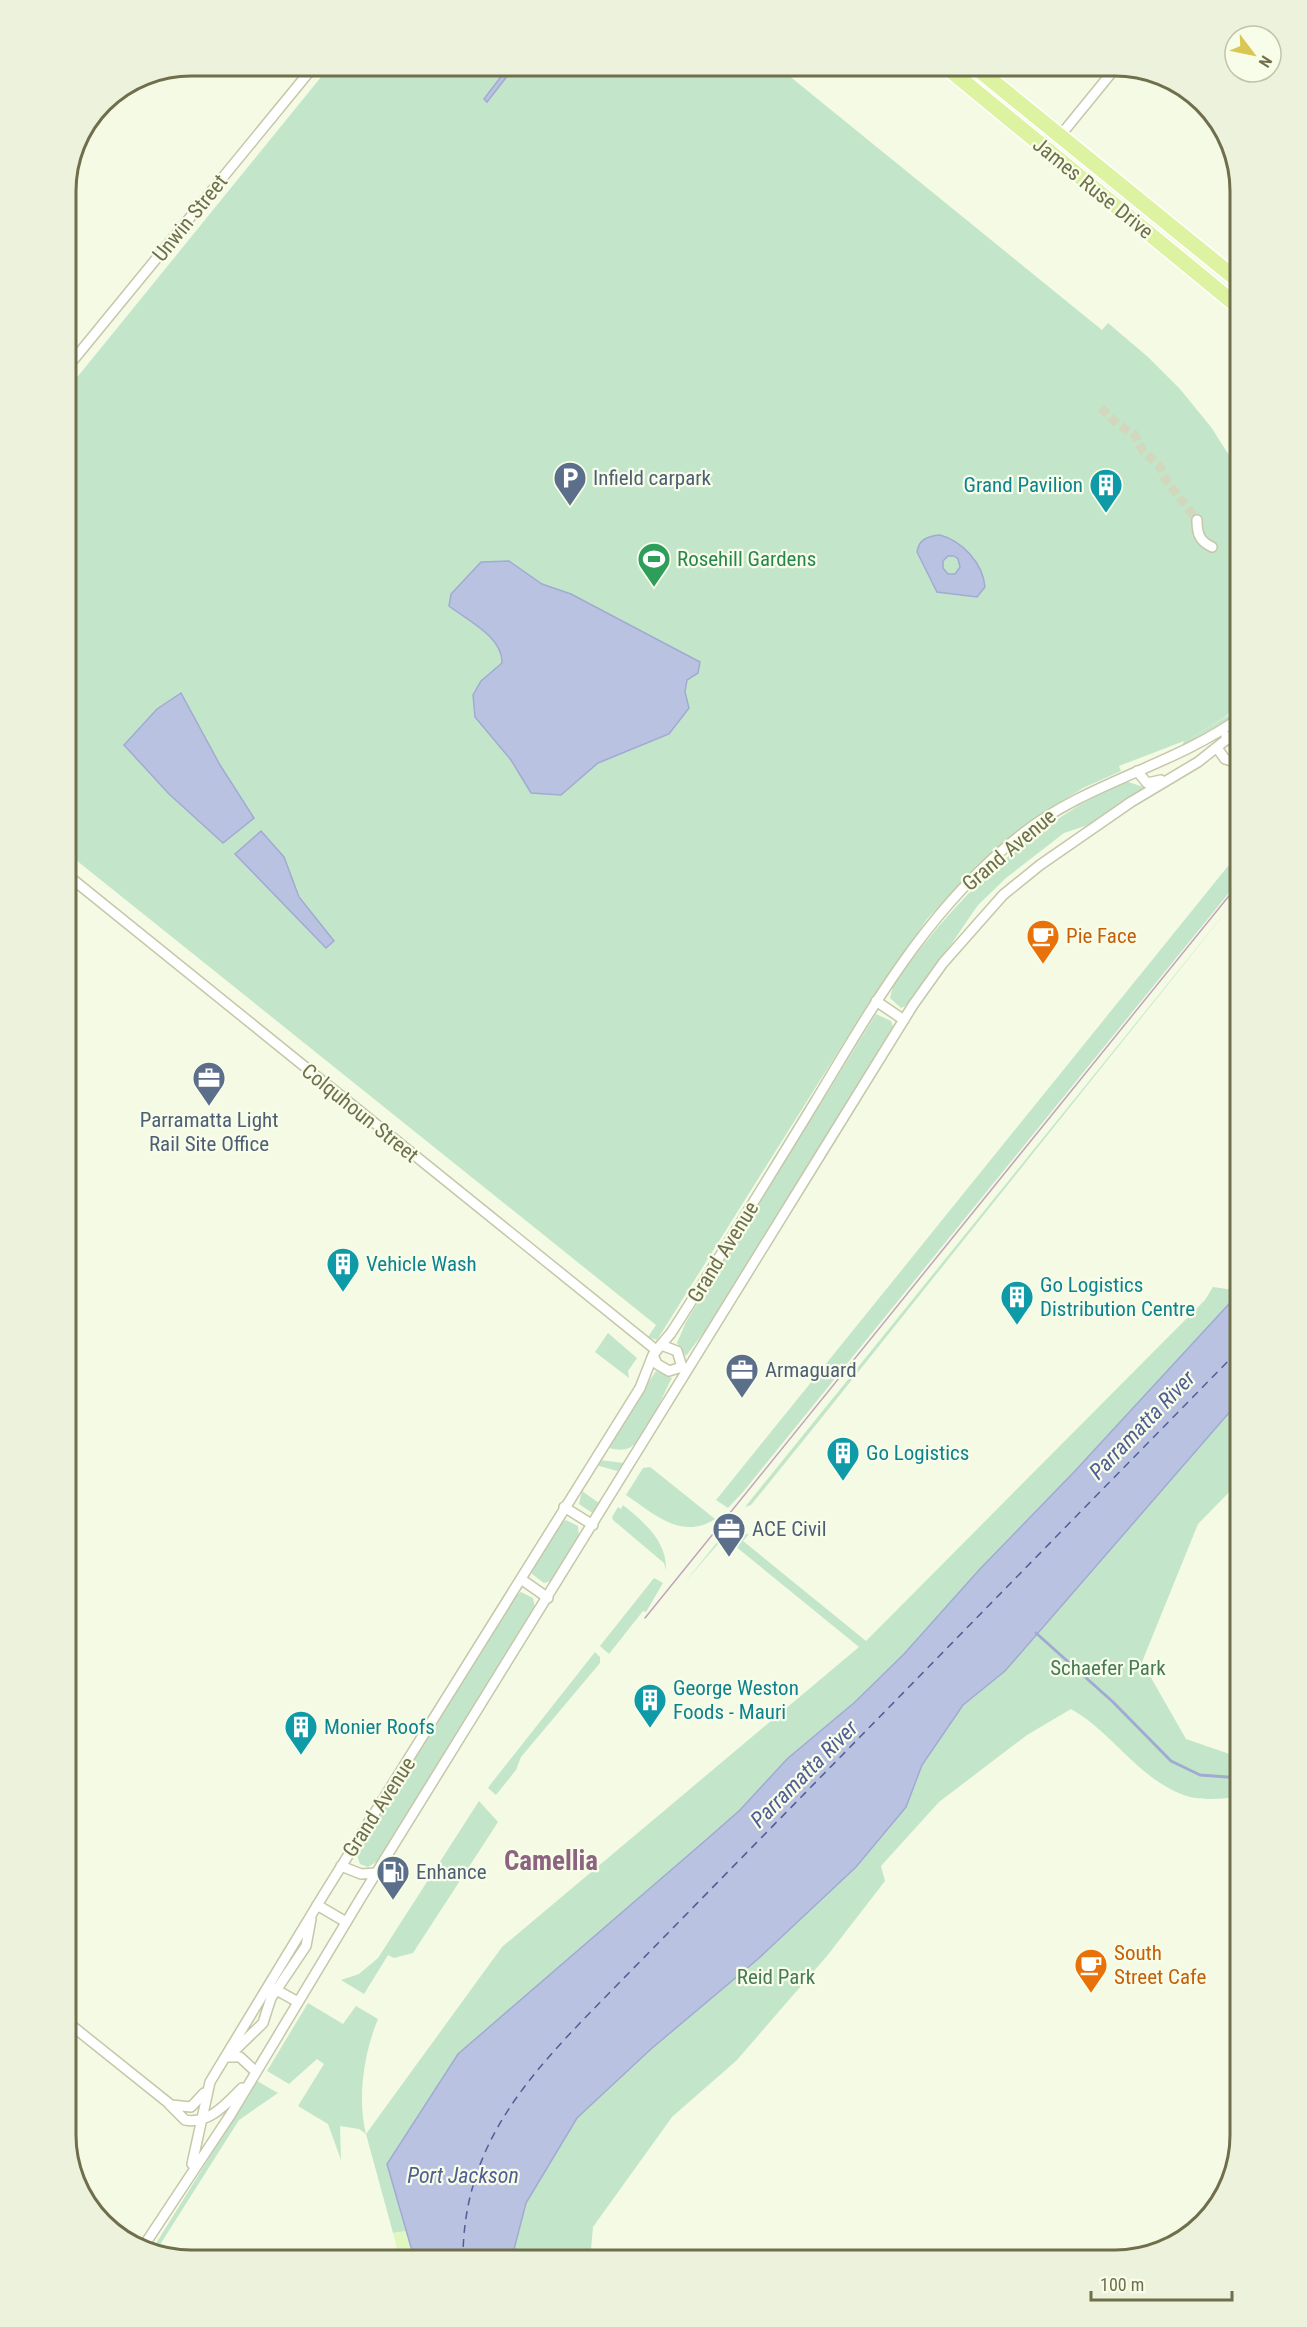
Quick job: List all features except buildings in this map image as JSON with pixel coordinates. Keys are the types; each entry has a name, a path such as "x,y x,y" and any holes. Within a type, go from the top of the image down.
{"main road":[{"name":"James Ruse Drive","path":"958,77 1231,301"},
{"name":"James Ruse Drive","path":"987,77 1231,275"}],"street":[{"name":"Unwin Street","path":"77,356 306,76"},
{"path":"1060,136 1108,77"},
{"path":"1197,520 1197,532 1203,543 1212,547"},
{"name":"Grand Avenue","path":"186,2177 197,2145 210,2082 272,1988 317,1905 640,1388 656,1350 672,1333 735,1234 876,1001 912,946 945,906 1021,834 1067,802 1217,734 1231,724"},
{"path":"1230,737 1217,734 1217,748 1225,759 1231,761"},
{"name":"Grand Avenue","path":"147,2241 254,2075 722,1313 904,1020 943,963 1004,895 1068,844 1193,765 1230,737"},
{"path":"1137,771 1145,782 1154,783 1193,765"},
{"name":"Colquhoun Street","path":"77,883 656,1350"},
{"path":"876,1001 904,1020"},
{"name":"Grand Avenue","path":"644,1443 682,1367 722,1313"},
{"path":"669,1346 677,1351 682,1367 672,1371 665,1370 657,1364 656,1350 669,1346"},
{"path":"564,1507 593,1525"},
{"path":"520,1579 548,1598"},
{"path":"341,1866 361,1874 376,1873"},
{"path":"317,1905 346,1922"},
{"path":"224,2060 263,2023 272,1988 298,2002"},
{"path":"76,2029 169,2104 194,2132 197,2145"},
{"path":"178,2115 189,2121 201,2119 223,2107 254,2075 240,2057 224,2060"},
{"path":"169,2104 182,2107 194,2105 210,2082"}],"green space":[{"name":"Rosehill Gardens","path":"322,76 790,77 1102,330 1108,323 1148,357 1180,389 1211,427 1231,458 1231,711 1184,742 1231,714 1231,718 1182,746 1184,741 1119,766 1121,771 1083,788 1033,819 976,866 927,919 868,1004 657,1340 648,1337 656,1325 77,861 77,378"},
{"path":"1125,781 1147,788 1146,791 1088,825 1064,833 1006,878 978,905 911,1003 901,1008 890,998 893,986 941,923 995,868 1056,820"},
{"path":"1231,862 1231,890 743,1492 728,1508 716,1500"},
{"path":"1231,905 819,1421 751,1505 745,1507"},
{"path":"876,1014 891,1021 894,1029 716,1316 686,1356 677,1343 686,1322"},
{"path":"1213,1287 1231,1290 1231,1302 1074,1472 979,1570 904,1654 855,1702 787,1759 740,1810 458,2054 387,2164 407,2231 393,2233 366,2134 502,1947 859,1647 724,1537 685,1582 728,1529 736,1535 749,1534 743,1541 866,1641 1205,1300"},
{"path":"608,1333 637,1358 628,1371 629,1378 595,1352"},
{"path":"656,1371 672,1378 648,1426 631,1447 620,1450 609,1448 621,1423"},
{"path":"1231,1411 1231,1490 1198,1524 1142,1662 1186,1739 1231,1755 1231,1798 1195,1798 1165,1786 1137,1765 1099,1729 1071,1709 1027,1735 939,1802 881,1866 885,1881 827,1956 737,2060 672,2117 593,2227 591,2250 514,2250 526,2203 577,2118 651,2049 758,1959 856,1867 906,1807 922,1765 963,1705 1005,1671"},
{"path":"600,1460 624,1463 617,1471 596,1465"},
{"path":"650,1467 715,1519 703,1525 679,1526 657,1516 626,1495 643,1468"},
{"path":"582,1491 599,1503 594,1514 579,1504"},
{"path":"623,1505 653,1533 663,1550 666,1570 664,1563 613,1520 612,1517 618,1507 621,1509"},
{"path":"566,1520 578,1526 579,1537 551,1581 544,1583 532,1574 532,1567 559,1524"},
{"path":"654,1578 663,1583 646,1612 643,1611 609,1654 600,1646"},
{"path":"521,1592 533,1598 535,1608 378,1861 368,1867 360,1864 356,1853 514,1598"},
{"path":"595,1652 600,1657 600,1663 521,1757 516,1770 496,1795 488,1788 490,1785"},
{"path":"479,1801 498,1822 413,1953 394,1958 388,1955 364,1994 341,1980 359,1974 378,1958"},
{"path":"308,2003 343,2024 356,2006 378,2019 369,2046 363,2076 362,2106 366,2134 359,2129 340,2126 341,2160 328,2124 298,2106 324,2064 317,2059 289,2084 267,2071"},
{"path":"257,2081 278,2093 239,2120 160,2245 156,2244"}],"sand":[{"path":"407,2231 412,2250 397,2250 393,2233"}],"water":[{"path":"501,76 507,76 487,102 484,99"},
{"path":"940,535 956,542 976,562 985,587 977,597 937,592 917,552 922,541 928,537","holes":["948,556 958,559 960,567 955,574 948,574 943,568 943,561"]},
{"path":"509,561 542,584 571,594 700,662 698,673 687,680 685,692 689,708 669,734 598,763 561,795 531,793 511,760 475,717 473,695 481,681 502,663 501,654 497,645 483,630 449,606 451,594 481,562"},
{"path":"181,693 220,765 254,818 223,843 169,794 124,745 157,709"},
{"path":"261,831 284,857 299,897 334,941 326,948 235,854"},
{"name":"Port Jackson","path":"1231,1302 1231,1411 1005,1671 963,1705 922,1765 906,1807 856,1867 758,1959 651,2049 577,2118 526,2203 514,2250 412,2250 387,2164 458,2054 740,1810 787,1759 855,1702 904,1654 979,1570 1074,1472"}],"waterway":[{"path":"1036,1633 1113,1702 1171,1761 1200,1775 1231,1777"}],"ferry route":[{"path":"464,2250 466,2217 476,2177 491,2140 511,2106 534,2074 589,2013 1231,1358"}],"tunnel":[{"path":"1101,408 1117,424 1134,434 1143,451 1159,465 1166,480 1197,520"}],"tram line":[{"path":"645,1618 1231,893"}],"place":[{"name":"Infield carpark","path":"570,507"},
{"name":"Grand Pavilion","path":"1106,514"},
{"name":"Rosehill Gardens","path":"654,588"},
{"name":"Pie Face","path":"1043,965"},
{"name":"Parramatta Light Rail Site Office","path":"209,1107"},
{"name":"Vehicle Wash","path":"343,1293"},
{"name":"Go Logistics Distribution Centre","path":"1017,1326"},
{"name":"Armaguard","path":"742,1399"},
{"name":"Go Logistics","path":"843,1482"},
{"name":"ACE Civil","path":"729,1558"},
{"name":"George Weston Foods - Mauri","path":"650,1729"},
{"name":"Monier Roofs","path":"301,1756"},
{"name":"Enhance","path":"393,1901"},
{"name":"South Street Cafe","path":"1091,1994"}],"district":[{"name":"Camellia","path":"551,1861"}],"water label":[{"name":"Parramatta River","path":"1142,1425"},
{"name":"Parramatta River","path":"804,1774"}],"park label":[{"name":"Schaefer Park","path":"1108,1668"},
{"name":"Reid Park","path":"776,1977"}]}
